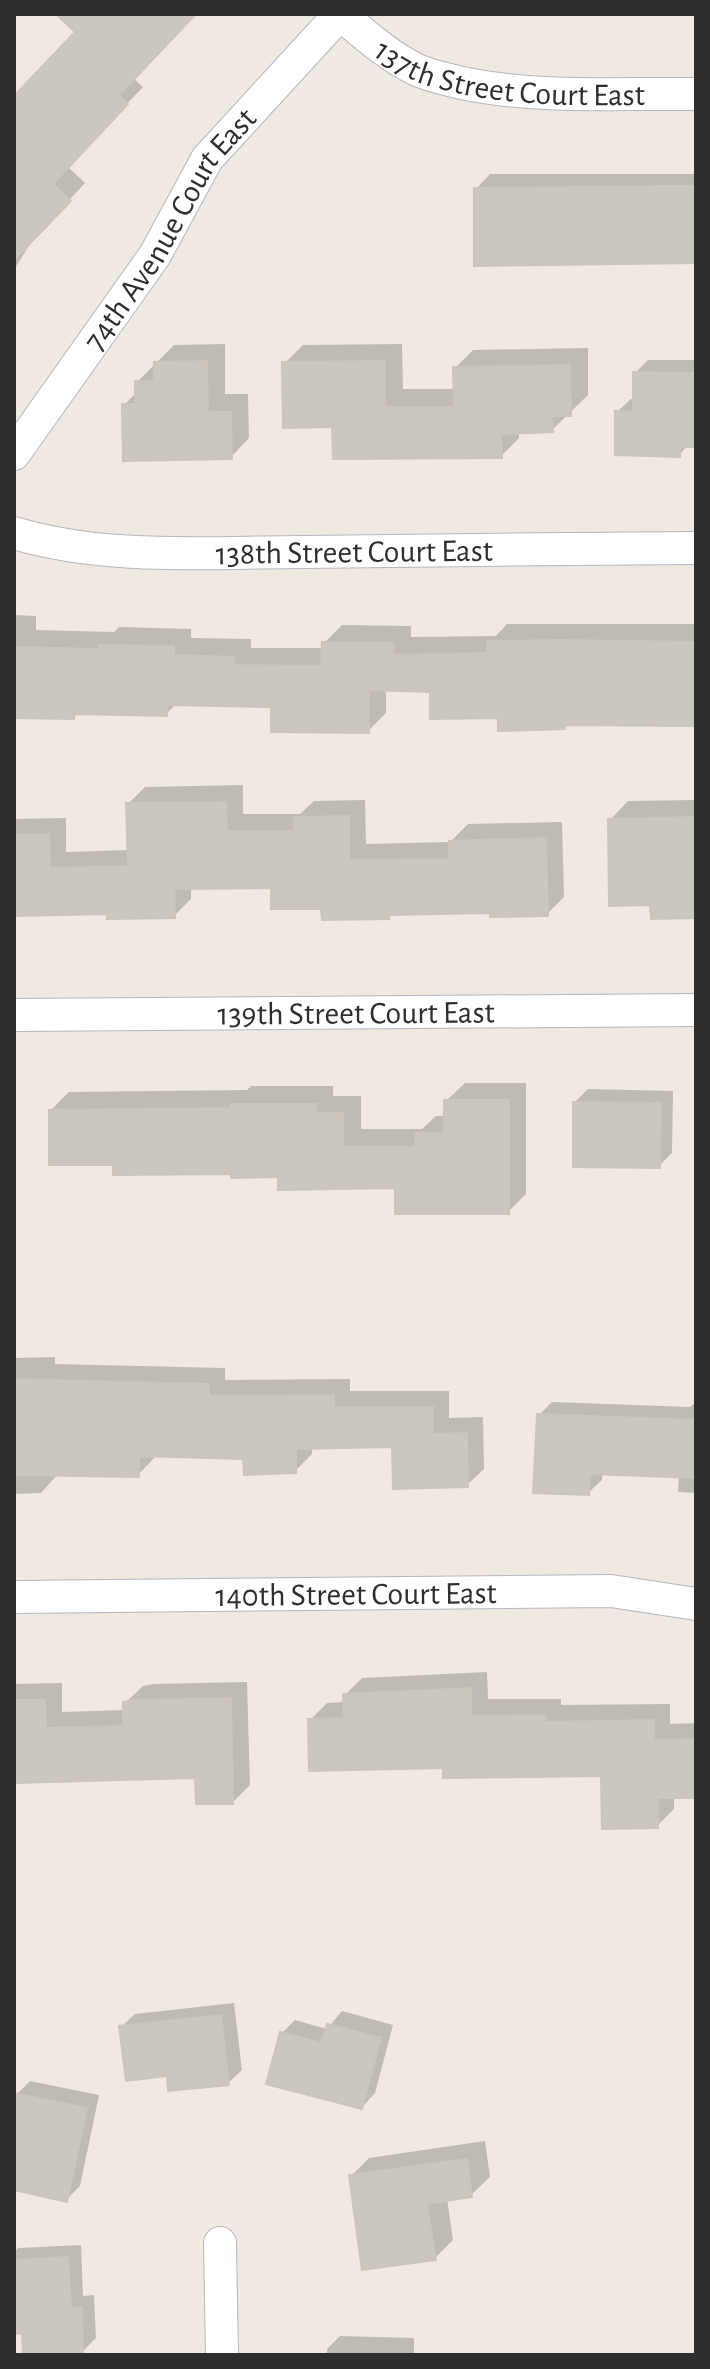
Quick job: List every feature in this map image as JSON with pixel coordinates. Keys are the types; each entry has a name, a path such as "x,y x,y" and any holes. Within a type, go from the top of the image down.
{"street":[{"name":"137th Street Court East","path":"340,14 391,56 418,71 450,80 497,90 534,93 696,94"},
{"name":"74th Avenue Court East","path":"14,454 155,255 207,159 340,14"},
{"name":"138th Street Court East","path":"14,533 53,544 115,551 194,553 696,548"},
{"name":"139th Street Court East","path":"14,1015 696,1010"},
{"name":"140th Street Court East","path":"14,1597 611,1591 696,1604"},
{"path":"220,2243 222,2355"}],"building":[{"path":"56,14 196,14 119,95 128,104 53,184 71,201 14,260 14,96 75,32"},
{"path":"696,186 696,263 474,266 474,188"},
{"path":"207,361 208,412 231,412 232,459 123,461 122,404 135,404 135,381 154,381 154,362"},
{"path":"385,361 385,407 454,407 453,367 570,365 571,416 552,416 553,432 501,434 502,458 333,459 332,427 283,428 282,362"},
{"path":"633,372 696,373 696,447 680,447 680,457 615,455 615,411 633,412"},
{"path":"487,641 696,642 696,726 565,725 565,729 498,731 498,718 430,719 430,692 369,690 369,733 271,732 271,707 167,705 167,716 74,714 74,719 14,718 14,647 99,649 99,645 174,646 174,655 234,657 234,665 321,666 322,642 393,643 393,655 487,653"},
{"path":"226,802 227,831 294,831 294,817 349,816 349,860 449,859 449,841 546,838 548,916 490,917 490,913 322,920 321,909 271,909 271,888 174,889 175,918 107,919 107,914 14,916 14,835 49,834 50,868 128,866 126,803"},
{"path":"696,817 696,918 651,919 650,905 609,906 608,819"},
{"path":"444,1100 509,1100 509,1214 395,1214 395,1188 278,1190 278,1177 231,1178 231,1174 113,1175 113,1165 49,1165 49,1110 316,1104 316,1113 343,1113 343,1147 415,1147 416,1133 444,1133"},
{"path":"573,1102 661,1103 660,1168 573,1167"},
{"path":"14,1379 209,1384 209,1396 334,1395 334,1407 433,1407 433,1434 467,1433 468,1487 393,1489 392,1447 296,1449 296,1473 244,1475 243,1459 139,1456 139,1477 14,1475"},
{"path":"537,1414 696,1420 696,1478 590,1474 589,1495 533,1493"},
{"path":"471,1688 471,1716 545,1715 545,1722 654,1720 654,1740 696,1739 696,1798 658,1798 658,1828 602,1829 601,1776 443,1778 443,1768 309,1771 308,1719 344,1718 343,1694"},
{"path":"231,1698 233,1804 196,1804 195,1778 14,1783 14,1700 45,1700 46,1728 123,1726 123,1702 134,1700"},
{"path":"221,2015 229,2085 168,2091 167,2076 126,2081 119,2026"},
{"path":"327,2024 381,2038 362,2109 266,2084 280,2032 321,2043"},
{"path":"14,2093 87,2108 67,2202 14,2190"},
{"path":"467,2159 472,2197 427,2204 436,2260 362,2270 349,2175"},
{"path":"68,2257 71,2308 82,2307 83,2353 23,2355 22,2333 14,2334 14,2260"}]}
